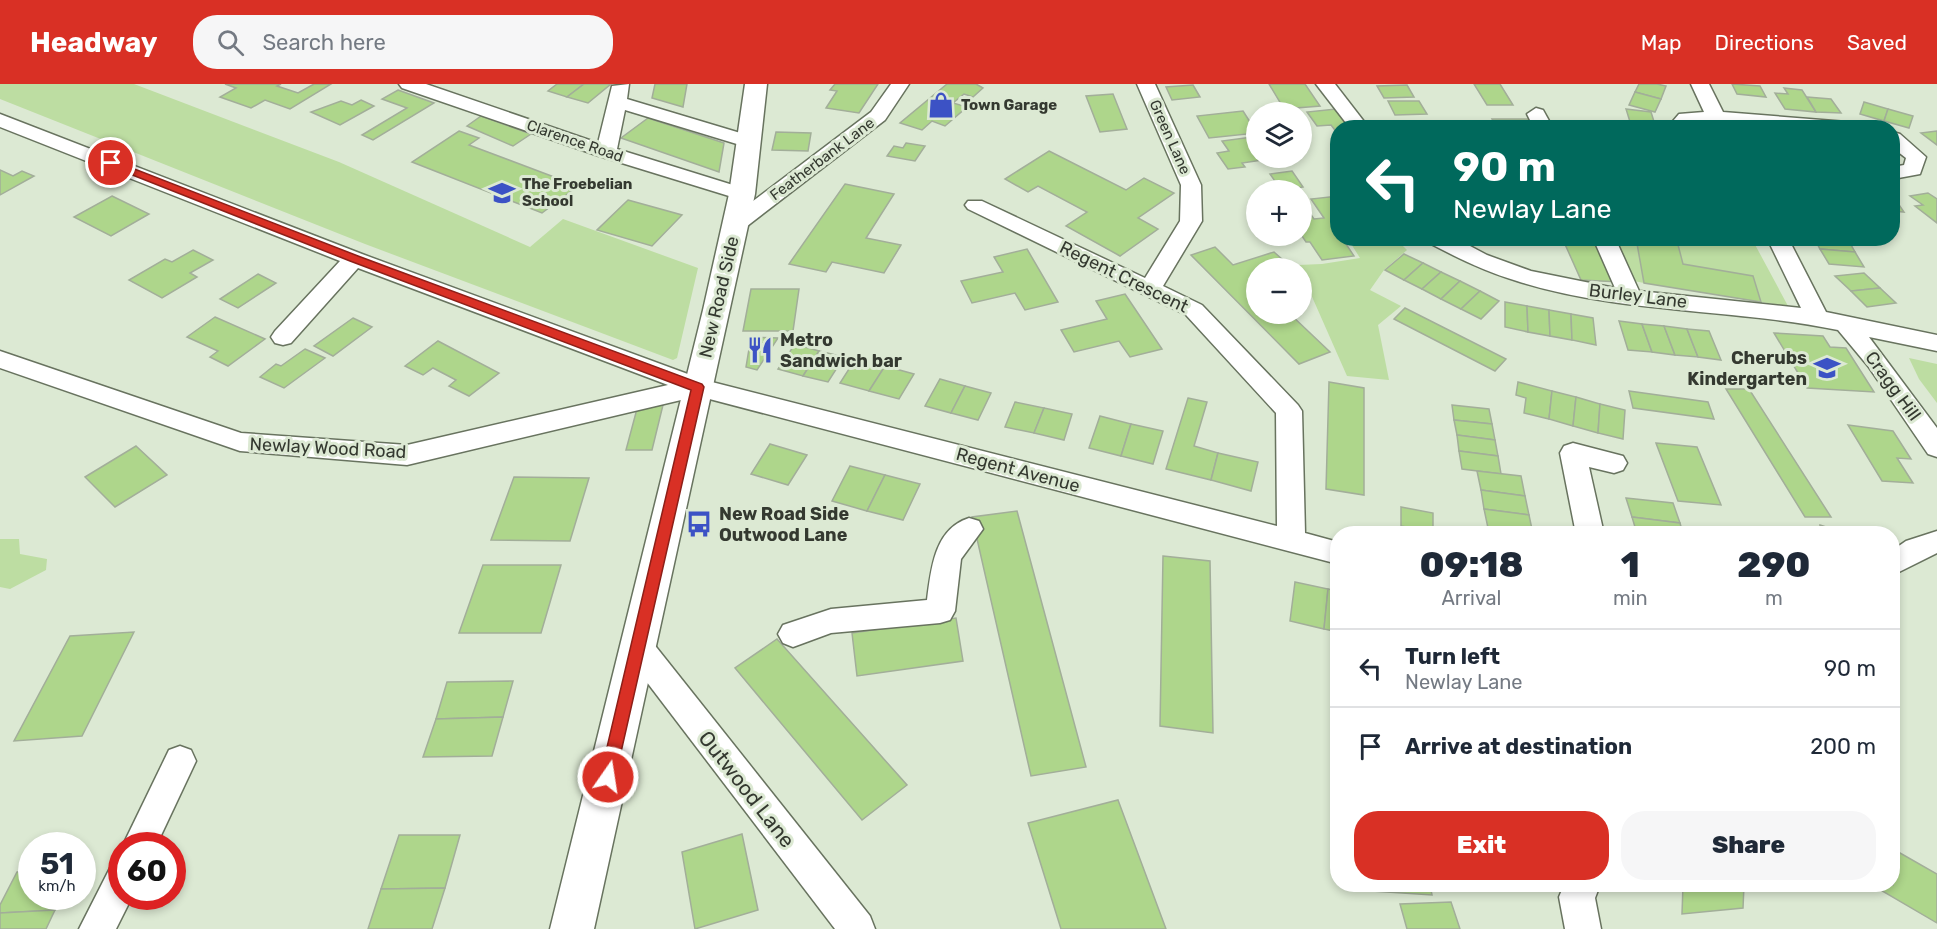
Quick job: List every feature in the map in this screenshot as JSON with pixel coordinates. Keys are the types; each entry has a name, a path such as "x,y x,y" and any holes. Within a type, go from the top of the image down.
{"main road":[{"name":"New Road Side","path":"572,929 742,194 756,84"}],"street":[{"name":"Clarence Road","path":"408,84 606,152 742,194"},
{"name":"Featherbank Lane","path":"735,225 878,116 900,84"},
{"name":"Green Lane","path":"1146,84 1191,185 1191,221 1150,288"},
{"path":"1325,84 1354,120"},
{"path":"1700,84 1719,120"},
{"path":"606,152 619,93 750,142"},
{"path":"1684,120 1686,118 1703,120"},
{"name":"Regent Avenue","path":"0,120 354,259 698,387 1330,551"},
{"path":"1900,144 1916,157 1913,170 1900,172"},
{"name":"Regent Crescent","path":"975,205 1194,310 1289,411 1291,541"},
{"name":"Burley Lane","path":"1449,246 1464,256 1518,274 1598,293 1818,318 1847,326 1937,343"},
{"path":"1608,246 1630,296"},
{"path":"1781,246 1818,318"},
{"path":"283,337 354,259"},
{"name":"Cragg Hill","path":"1847,326 1876,360 1937,447"},
{"name":"Newlay Wood Road","path":"0,359 240,442 408,455 698,387"},
{"path":"1588,526 1573,453 1614,463"},
{"path":"793,634 831,621 940,611 947,556 969,528"},
{"path":"1900,559 1916,549 1937,542"},
{"name":"Outwood Lane","path":"638,647 856,929"},
{"path":"145,832 180,761"},
{"path":"1579,892 1577,897 1583,929"},
{"path":"97,929 108,907"}],"green space":[{"path":"0,84 134,84 339,162 530,247 563,219 698,268 677,358 673,360 365,244 0,99"},
{"path":"1352,246 1403,246 1407,250 1384,270 1370,290 1401,306 1378,325 1389,380 1347,376 1312,297 1312,264 1360,258"},
{"path":"1614,246 1637,246 1644,283 1629,280"},
{"path":"1678,246 1756,246 1788,306 1761,302 1753,276 1683,264"},
{"path":"1909,358 1937,364 1937,403 1919,379"},
{"path":"0,539 19,539 20,554 47,559 46,570 10,589 0,587"}],"building":[{"path":"225,84 281,84 277,86 298,93 314,84 331,84 290,109 265,100 251,108 220,97 236,88"},
{"path":"557,84 584,84 567,97 548,91"},
{"path":"584,84 611,84 588,103 567,97"},
{"path":"655,84 687,84 683,107 652,98"},
{"path":"835,84 878,84 859,113 826,108 837,91 830,90"},
{"name":"Town Garage","path":"947,84 976,84 983,88 973,97 964,94 953,103 967,107 945,126 932,121 922,130 900,123"},
{"path":"1269,84 1305,84 1320,106 1312,107 1312,102 1280,102"},
{"path":"1474,84 1500,84 1513,105 1487,105"},
{"path":"1639,84 1666,86 1661,99 1635,92"},
{"path":"1732,84 1760,86 1766,97 1737,94"},
{"path":"1193,85 1200,97 1172,100 1166,87"},
{"path":"1407,85 1414,97 1384,98 1377,86"},
{"path":"1784,88 1802,90 1816,112 1785,109 1775,93 1788,94"},
{"path":"398,90 434,103 373,140 362,135 407,108 382,99"},
{"path":"1635,92 1661,99 1655,112 1629,105"},
{"path":"1113,94 1127,129 1100,132 1086,96"},
{"path":"1807,97 1831,99 1841,113 1816,112"},
{"path":"361,100 374,106 340,125 311,112 341,101 352,105"},
{"path":"1388,101 1419,101 1427,114 1395,115"},
{"path":"1864,102 1888,109 1884,120 1860,114"},
{"path":"1336,109 1345,120 1330,120 1330,125 1317,126 1312,119 1312,111"},
{"path":"1626,109 1651,112 1654,120 1629,120"},
{"path":"1888,109 1913,116 1909,128 1900,125 1900,120 1884,120"},
{"path":"1243,111 1246,116 1246,134 1209,138 1197,116"},
{"path":"481,116 531,134 513,146 467,126"},
{"path":"648,118 724,143 719,172 621,138"},
{"path":"1492,119 1529,120 1493,120"},
{"path":"459,131 479,138 469,145 578,186 542,213 412,162"},
{"path":"1937,131 1937,145 1921,133"},
{"path":"776,132 811,133 808,151 772,150"},
{"path":"1246,138 1246,162 1242,163 1245,167 1228,169 1217,153 1229,151 1222,141"},
{"path":"906,143 925,146 915,161 887,156 894,146 903,148"},
{"path":"1049,151 1126,190 1144,178 1174,193 1138,218 1158,229 1120,256 1066,226 1087,212 1038,186 1028,192 1005,179"},
{"path":"0,170 13,176 22,171 34,176 0,195"},
{"path":"1292,171 1298,180 1274,180 1270,174"},
{"path":"845,184 894,194 866,238 901,245 884,273 832,262 826,272 789,264"},
{"path":"1928,193 1937,199 1937,223 1915,206 1923,205 1910,196"},
{"path":"112,196 149,214 111,236 74,217"},
{"path":"1330,197 1330,246 1347,246 1354,256 1322,260 1312,245 1312,216 1314,219 1324,218 1312,199"},
{"path":"628,200 682,215 652,246 597,230"},
{"path":"1566,246 1603,246 1620,282 1581,280"},
{"path":"1637,246 1678,246 1683,264 1753,276 1761,302 1644,283"},
{"path":"1818,246 1852,246 1855,252 1820,249"},
{"path":"1215,247 1233,265 1246,261 1246,311 1191,255"},
{"path":"1027,249 1058,302 1025,310 1015,293 972,303 961,281 1003,272 994,257"},
{"path":"1820,249 1855,252 1864,267 1829,264"},
{"path":"193,250 213,260 190,273 197,277 162,298 129,280 165,259 172,262"},
{"path":"1274,252 1281,258 1255,258"},
{"path":"1404,254 1423,263 1404,280 1385,270"},
{"path":"1423,263 1441,272 1422,289 1404,280"},
{"path":"1441,272 1460,281 1441,299 1422,289"},
{"path":"1864,273 1880,288 1851,291 1835,276"},
{"path":"258,274 276,283 238,308 220,299"},
{"path":"1460,281 1480,291 1461,309 1441,299"},
{"path":"1880,288 1896,303 1867,307 1851,291"},
{"path":"751,289 799,289 793,331 743,331"},
{"path":"1480,291 1499,301 1481,319 1461,309"},
{"path":"1125,294 1162,349 1130,357 1119,341 1074,352 1061,330 1107,319 1096,301"},
{"path":"1505,302 1527,306 1528,332 1505,327"},
{"path":"1527,306 1549,310 1550,336 1528,332"},
{"path":"1405,308 1506,359 1495,371 1394,319"},
{"path":"1549,310 1571,314 1572,340 1550,336"},
{"path":"1571,314 1593,318 1596,345 1572,340"},
{"path":"215,317 265,339 228,366 210,357 218,351 187,337"},
{"path":"353,318 372,327 333,356 314,346"},
{"path":"1619,321 1642,324 1652,352 1628,350"},
{"path":"1259,324 1301,324 1330,352 1299,364"},
{"path":"1642,324 1664,326 1675,355 1652,352"},
{"path":"1664,326 1687,329 1698,357 1675,355"},
{"path":"1687,329 1709,331 1721,360 1698,357"},
{"name":"Cherubs Kindergarten","path":"1774,333 1823,336 1830,347 1846,348 1874,392 1807,388"},
{"name":"Metro Sandwich bar","path":"751,337 778,338 757,370 746,367"},
{"path":"438,341 499,373 469,396 449,386 456,380 433,368 423,375 405,366"},
{"path":"795,344 819,351 803,376 778,369"},
{"path":"305,349 325,358 284,388 260,377 276,364 281,366"},
{"path":"819,351 844,357 828,382 803,376"},
{"path":"856,358 885,366 869,391 840,383"},
{"path":"885,366 914,374 899,399 869,391"},
{"path":"940,379 965,386 951,413 925,406"},
{"path":"1329,382 1364,388 1364,495 1326,489"},
{"path":"1518,382 1552,391 1549,419 1524,413 1526,398 1516,395"},
{"path":"965,386 991,393 978,420 951,413"},
{"path":"1726,389 1749,389 1831,517 1805,517"},
{"path":"1552,391 1576,397 1573,426 1549,419"},
{"path":"1629,391 1708,402 1714,419 1633,408"},
{"path":"1576,397 1600,404 1598,433 1573,426"},
{"path":"1188,398 1207,402 1194,446 1218,453 1211,480 1166,469"},
{"path":"1015,402 1044,408 1034,433 1005,427"},
{"path":"1600,404 1625,410 1623,439 1598,433"},
{"path":"638,405 663,405 652,450 626,450"},
{"path":"1452,405 1489,409 1492,424 1454,420"},
{"path":"1044,408 1072,414 1064,440 1034,433"},
{"path":"1100,416 1131,424 1121,456 1089,448"},
{"path":"1454,420 1492,424 1495,440 1457,435"},
{"path":"1131,424 1163,431 1153,464 1121,456"},
{"path":"1848,425 1893,431 1911,459 1897,458 1913,483 1882,481"},
{"path":"1457,435 1495,440 1498,456 1459,451"},
{"path":"1656,443 1697,447 1721,505 1678,501"},
{"path":"770,444 807,455 788,485 751,474"},
{"path":"136,446 167,475 115,507 85,477"},
{"path":"1459,451 1498,456 1501,474 1462,469"},
{"path":"1218,453 1258,462 1251,491 1211,480"},
{"path":"850,466 885,475 867,511 832,501"},
{"path":"1477,471 1521,476 1525,496 1481,490"},
{"path":"885,475 920,484 903,520 867,511"},
{"path":"514,477 589,478 570,541 491,540"},
{"path":"1481,490 1525,496 1529,515 1484,509"},
{"path":"1626,498 1673,503 1680,523 1632,517"},
{"path":"1401,507 1433,513 1433,526 1401,526"},
{"path":"1484,509 1529,515 1531,526 1488,526"},
{"path":"1017,511 1086,767 1031,776 972,517"},
{"path":"1632,517 1680,523 1681,526 1635,526"},
{"path":"1163,556 1210,561 1213,733 1160,726"},
{"path":"483,565 561,565 541,633 459,633"},
{"path":"1295,582 1328,589 1324,629 1290,621"},
{"path":"1328,589 1330,589 1330,630 1324,629"},
{"path":"956,618 963,661 857,676 852,633"},
{"path":"134,632 82,736 14,741 70,636"},
{"path":"777,639 907,785 862,820 735,668"},
{"path":"513,681 503,717 436,719 447,682"},
{"path":"503,717 492,756 423,757 436,719"},
{"path":"1118,800 1166,929 1061,929 1028,823"},
{"path":"742,834 758,910 695,929 682,852"},
{"path":"399,835 460,835 445,888 381,889"},
{"path":"1900,853 1937,874 1937,923 1884,892 1900,892"},
{"path":"17,872 18,910 55,910 0,913 0,905"},
{"path":"445,888 432,929 368,929 381,889"},
{"path":"1387,892 1431,892 1432,895"},
{"path":"1683,892 1744,892 1743,908 1682,914"},
{"path":"1451,902 1460,929 1407,929 1400,904"},
{"path":"55,910 46,929 0,929 0,913"}],"place":[{"name":"Town Garage","path":"941,105"},
{"name":"The Froebelian School","path":"502,193"},
{"name":"Metro Sandwich bar","path":"760,350"},
{"name":"Cherubs Kindergarten","path":"1827,368"},
{"name":"New Road Side Outwood Lane","path":"699,524"}],"route":[{"path":"111,163 354,259 698,387 608,777"}]}
